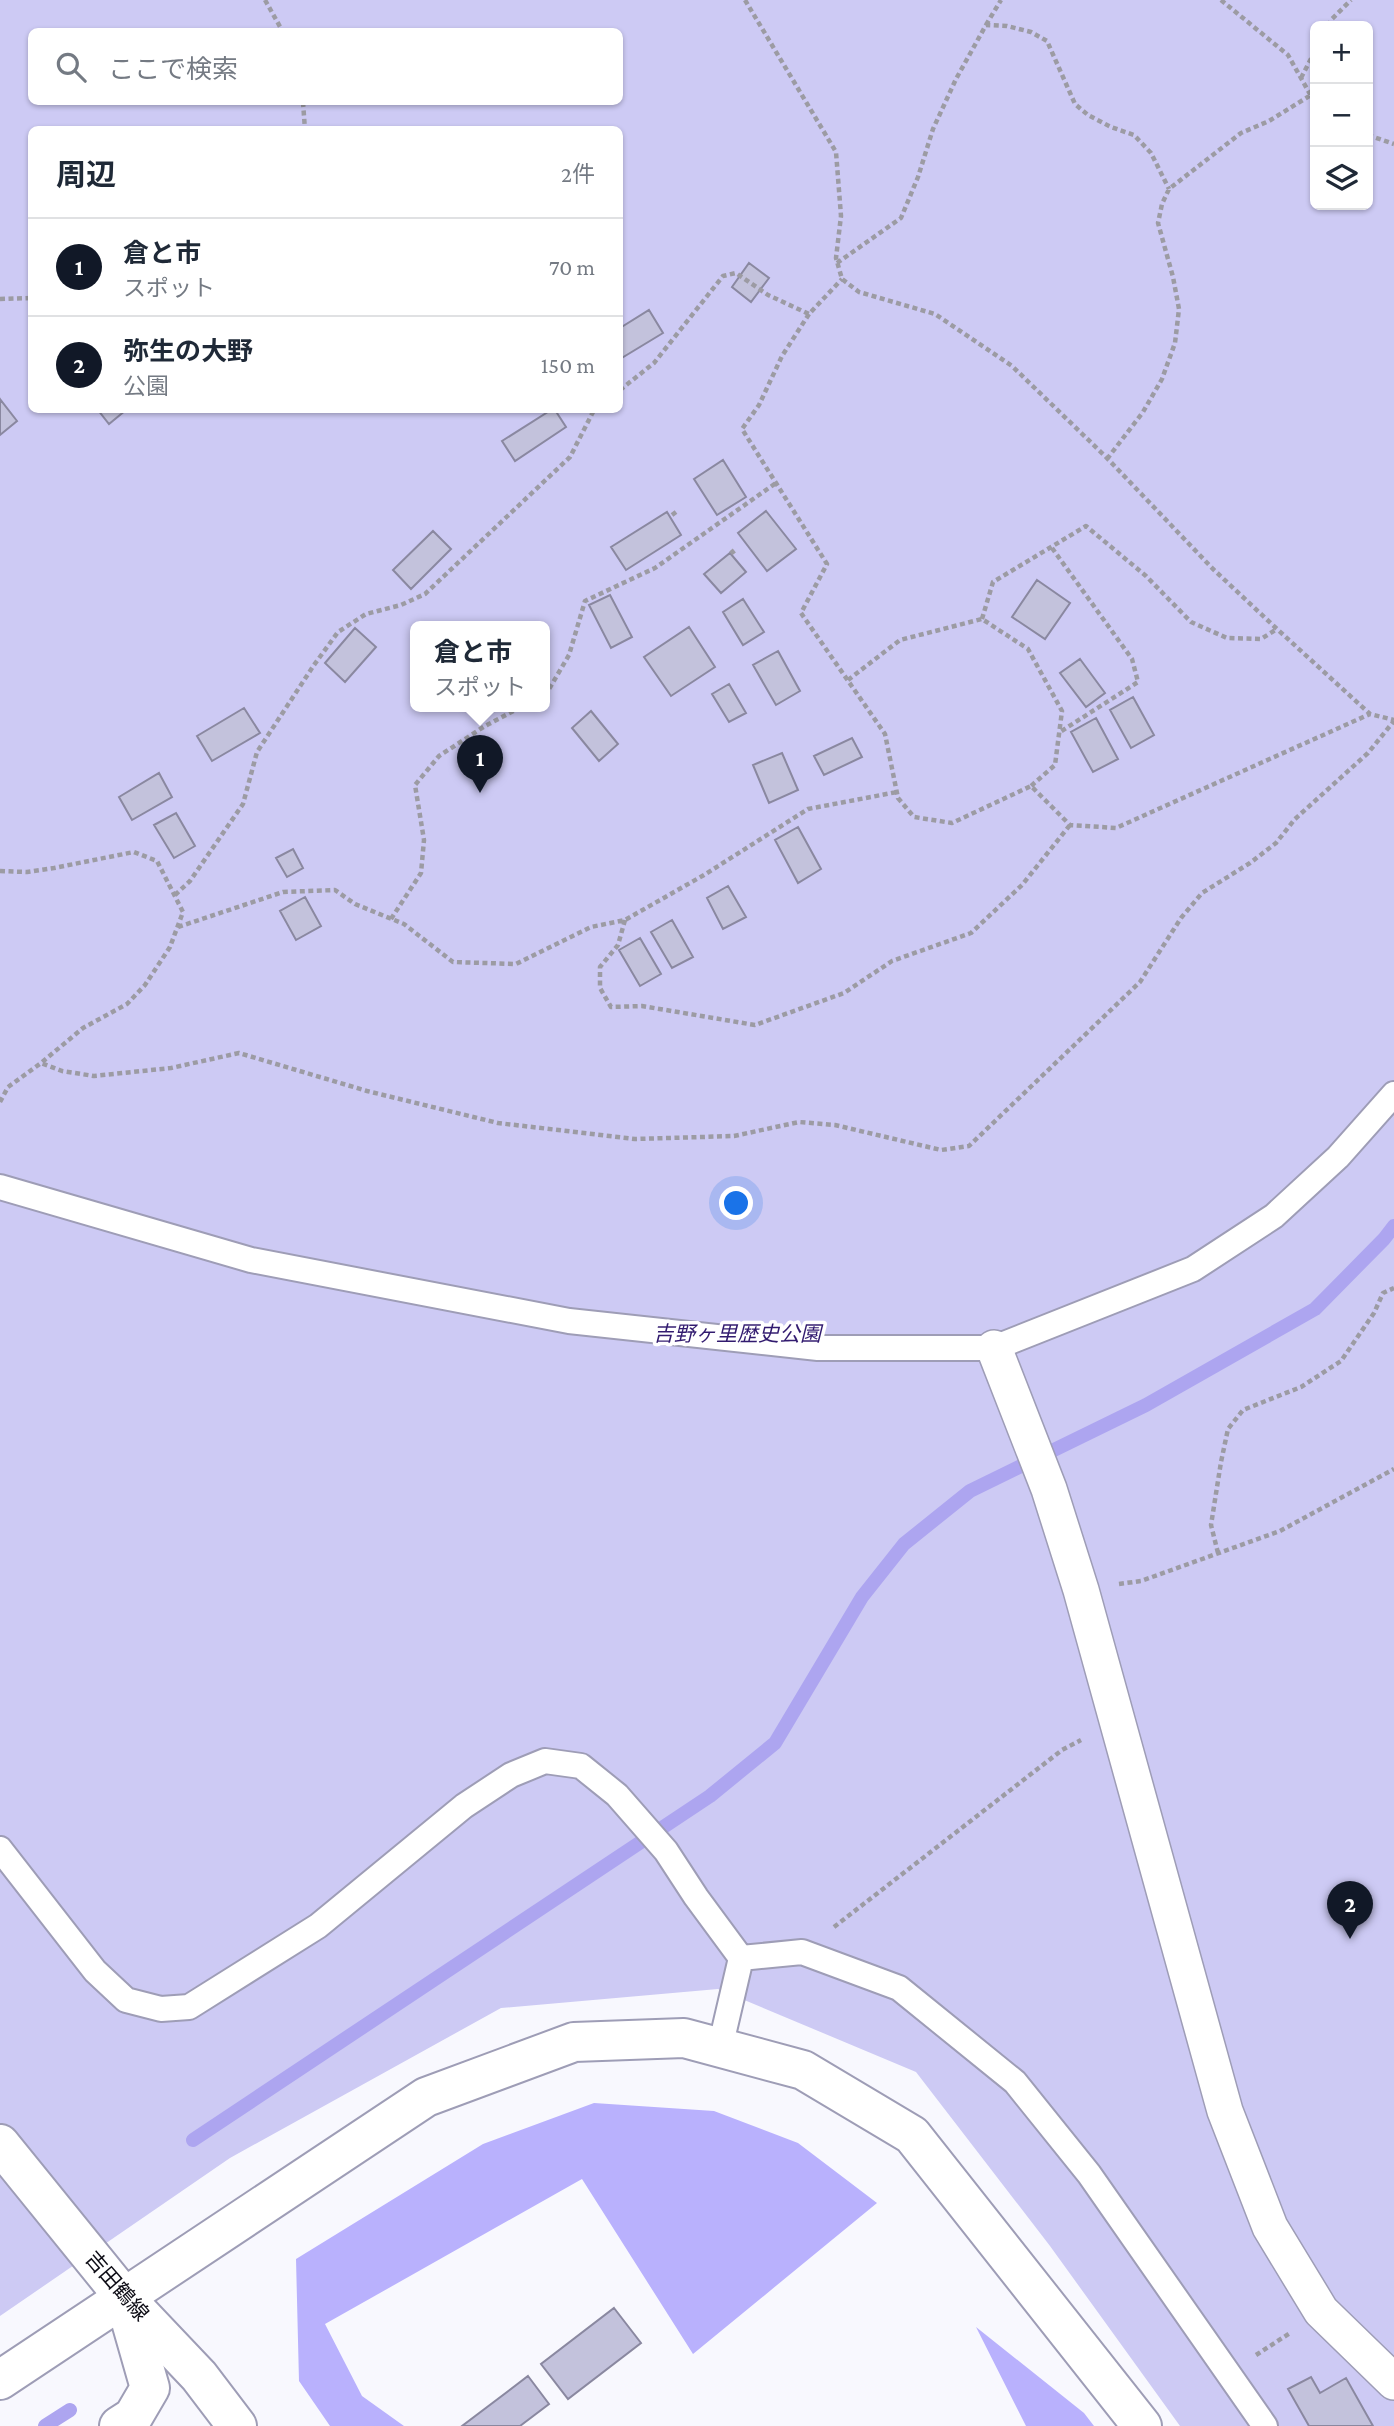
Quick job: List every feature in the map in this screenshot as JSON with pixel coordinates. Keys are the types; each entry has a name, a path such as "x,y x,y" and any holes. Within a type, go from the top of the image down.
{"street":[{"path":"994,1348 1049,1489 1081,1590 1225,2111 1270,2227 1321,2311 1394,2382"},
{"path":"0,2380 426,2097 574,2042 684,2038 803,2070 912,2135 1142,2426"},
{"name":"吉田鶴線","path":"0,2144 124,2297 198,2376 237,2426"},
{"path":"119,2426 133,2417 150,2388 124,2297"}],"lane":[{"path":"0,1187 251,1260 569,1321 818,1348 994,1348 1193,1269 1274,1216 1338,1157 1394,1094"},
{"path":"0,1849 95,1971 126,2000 161,2010 189,2007 318,1926 464,1806 511,1775 545,1761 581,1766 617,1795 666,1851 741,1958 720,2048"},
{"path":"741,1958 802,1952 899,1988 1014,2082 1089,2174 1265,2426"}],"path":[{"path":"265,0 281,28"},
{"path":"41,1063 62,1071 94,1076 171,1068 239,1053 367,1091 512,1125 635,1139 734,1136 799,1122 835,1125 941,1150 969,1146 1140,982 1181,918 1202,893 1276,843 1295,819 1368,753 1394,721 1370,714 1213,569 1012,366 934,314 859,292 842,279 837,263 841,216 836,152 746,0"},
{"path":"837,263 901,218 918,177 933,129 956,79 1001,0"},
{"path":"1221,0 1288,55 1310,93"},
{"path":"1331,21 1351,0"},
{"path":"986,25 1007,26 1031,32 1047,41 1075,104 1111,127 1133,135 1150,153 1169,190"},
{"path":"1301,79 1310,61"},
{"path":"1107,459 1143,412 1156,390 1175,343 1179,309 1158,223 1162,204 1169,190 1241,133 1269,121 1310,96"},
{"path":"303,105 305,126"},
{"path":"1373,137 1394,144"},
{"path":"623,388 654,363 723,276 737,273 768,295 809,314"},
{"path":"842,279 809,314 782,356 759,405 742,429 827,564 801,613 885,734 898,798 914,817 952,823 1031,786 1055,765 1062,711 1028,649 982,619 900,640 848,680"},
{"path":"0,299 28,298"},
{"path":"175,895 190,881 243,804 257,752 338,632 366,614 401,605 425,594 570,457 592,413"},
{"path":"550,687 569,654 585,601 655,568 776,483"},
{"path":"982,619 993,582 1086,526 1146,576 1191,622 1227,638 1261,639 1278,629"},
{"path":"1052,548 1132,660 1138,682 1059,732"},
{"path":"391,919 421,873 424,840 415,785 439,756 512,712"},
{"path":"1031,786 1070,825 1116,828 1370,714"},
{"path":"178,927 282,892 335,890 355,904 404,924 453,962 516,964 591,927 625,920 704,875 808,809 897,792"},
{"path":"625,920 618,945 600,967 600,988 611,1007 642,1006 755,1025 844,993 892,961 971,933 1023,885 1070,825"},
{"path":"0,871 27,872 134,852 156,860 183,912 170,947 145,985 127,1004 83,1028 8,1087 0,1102"},
{"path":"1218,1553 1211,1525 1228,1429 1242,1410 1301,1387 1341,1361 1384,1293 1394,1288"},
{"path":"1081,1590 1141,1581 1280,1531 1394,1469"},
{"path":"802,1952 1062,1751 1118,1720"},
{"path":"1230,2374 1321,2311"}],"green space":[{"name":"吉野ヶ里歴史公園","path":"0,0 1394,0 1394,2426 1180,2426 1050,2246 916,2072 718,1989 501,2008 230,2158 0,2316"}],"shaded area":[{"path":"594,2103 714,2111 798,2143 877,2203 693,2354 582,2179 325,2324 362,2396 404,2426 330,2426 299,2381 296,2259 483,2144"},
{"path":"976,2327 1084,2413 1094,2426 1026,2426"}],"building":[{"path":"749,263 769,278 751,302 732,287"},
{"path":"649,310 663,333 623,357 623,326"},
{"path":"0,399 17,421 0,435"},
{"path":"100,413 122,413 109,424"},
{"path":"546,413 557,413 566,427 515,461 502,441"},
{"path":"723,460 746,497 717,515 694,479"},
{"path":"766,511 796,549 767,571 738,533"},
{"path":"667,512 681,535 626,570 611,547"},
{"path":"433,531 451,549 411,589 393,570"},
{"path":"730,553 746,572 721,593 704,574"},
{"path":"1037,580 1070,603 1045,639 1012,617"},
{"path":"610,595 632,637 611,648 589,605"},
{"path":"743,599 764,632 743,645 723,612"},
{"path":"689,627 715,667 671,696 644,657"},
{"path":"355,628 376,647 345,682 325,663"},
{"path":"778,651 800,691 776,705 753,665"},
{"path":"1080,659 1105,693 1086,707 1060,673"},
{"path":"729,684 746,713 729,722 712,694"},
{"path":"1133,697 1154,735 1131,748 1110,710"},
{"path":"244,708 260,733 212,761 197,736"},
{"path":"591,711 618,744 599,761 572,728"},
{"path":"1096,718 1118,759 1093,772 1071,732"},
{"path":"852,738 862,757 824,775 814,756"},
{"path":"782,753 798,790 769,803 753,765"},
{"path":"159,773 172,797 132,820 119,797"},
{"path":"176,813 195,846 174,858 154,825"},
{"path":"798,827 821,869 798,883 775,840"},
{"path":"293,849 303,868 287,877 276,858"},
{"path":"728,886 746,917 723,929 707,898"},
{"path":"305,897 321,926 296,940 280,911"},
{"path":"672,920 693,957 672,968 651,932"},
{"path":"640,938 661,974 640,986 619,950"},
{"path":"614,2308 641,2343 568,2399 541,2364"},
{"path":"528,2376 549,2404 520,2426 462,2426"},
{"path":"1311,2377 1320,2393 1346,2378 1373,2426 1309,2426 1288,2389"}],"waterway":[{"path":"193,2140 710,1796 775,1743 862,1597 904,1544 970,1491 1146,1405 1315,1309 1394,1226"},
{"path":"45,2426 70,2410"}],"place":[{"name":"倉と市","path":"480,793"},
{"name":"弥生の大野","path":"1350,1939"}]}
